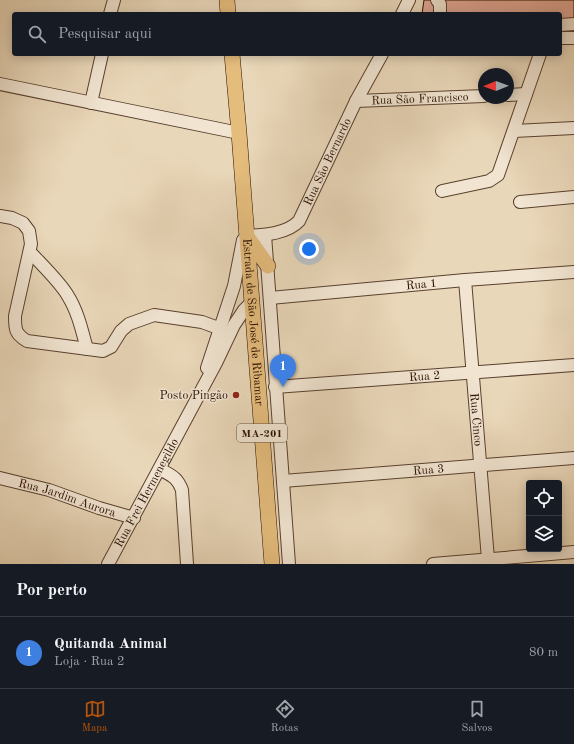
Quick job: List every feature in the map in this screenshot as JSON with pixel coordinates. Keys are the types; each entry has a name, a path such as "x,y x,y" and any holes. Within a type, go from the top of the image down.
{"main road":[{"path":"227,0 228,12"},
{"path":"231,0 232,12"},
{"name":"Estrada de São José de Ribamar","path":"233,56 272,564"},
{"path":"246,229 268,266"}],"street":[{"path":"111,12 114,0"},
{"path":"403,12 409,0"},
{"path":"437,0 440,4 440,12"},
{"path":"562,25 574,24"},
{"path":"562,38 574,38"},
{"path":"91,103 102,56"},
{"name":"Rua São Bernardo","path":"246,229 265,235 289,228 299,221 356,101 381,56"},
{"path":"442,191 489,181 498,175 539,56"},
{"path":"0,84 240,133"},
{"path":"514,95 526,94"},
{"name":"Rua São Francisco","path":"356,101 478,96"},
{"path":"514,131 574,128"},
{"path":"520,202 574,197"},
{"path":"0,216 12,218 23,223 29,231 32,244 15,316 15,327 19,336 27,341 103,351 111,347 121,331 128,324 154,315 202,322 221,329"},
{"name":"Rua Frei Hermenegildo","path":"185,420 203,379 221,329 238,272 246,229"},
{"name":"Estrada de São José de Ribamar","path":"265,235 289,564"},
{"path":"30,252 67,294 77,314 87,349"},
{"name":"Rua 1","path":"270,298 465,280 574,272"},
{"name":"Rua Cinco","path":"465,280 488,559"},
{"name":"Rua Frei Hermenegildo","path":"108,564 216,364 234,325 244,310 252,302"},
{"name":"Rua 2","path":"275,387 473,374 574,365"},
{"name":"Rua 3","path":"282,481 574,458"},
{"path":"160,469 176,478 182,490 187,564"},
{"name":"Rua Jardim Aurora","path":"0,478 49,490 99,508 134,518"},
{"path":"433,564 574,552"}],"building":[{"path":"424,0 436,0 434,12 422,12"},
{"path":"444,0 574,0 574,19 562,19 562,12 445,12"}],"place":[{"name":"Quitanda Animal","path":"283,387"},
{"name":"Posto Pingão","path":"236,395"}]}
